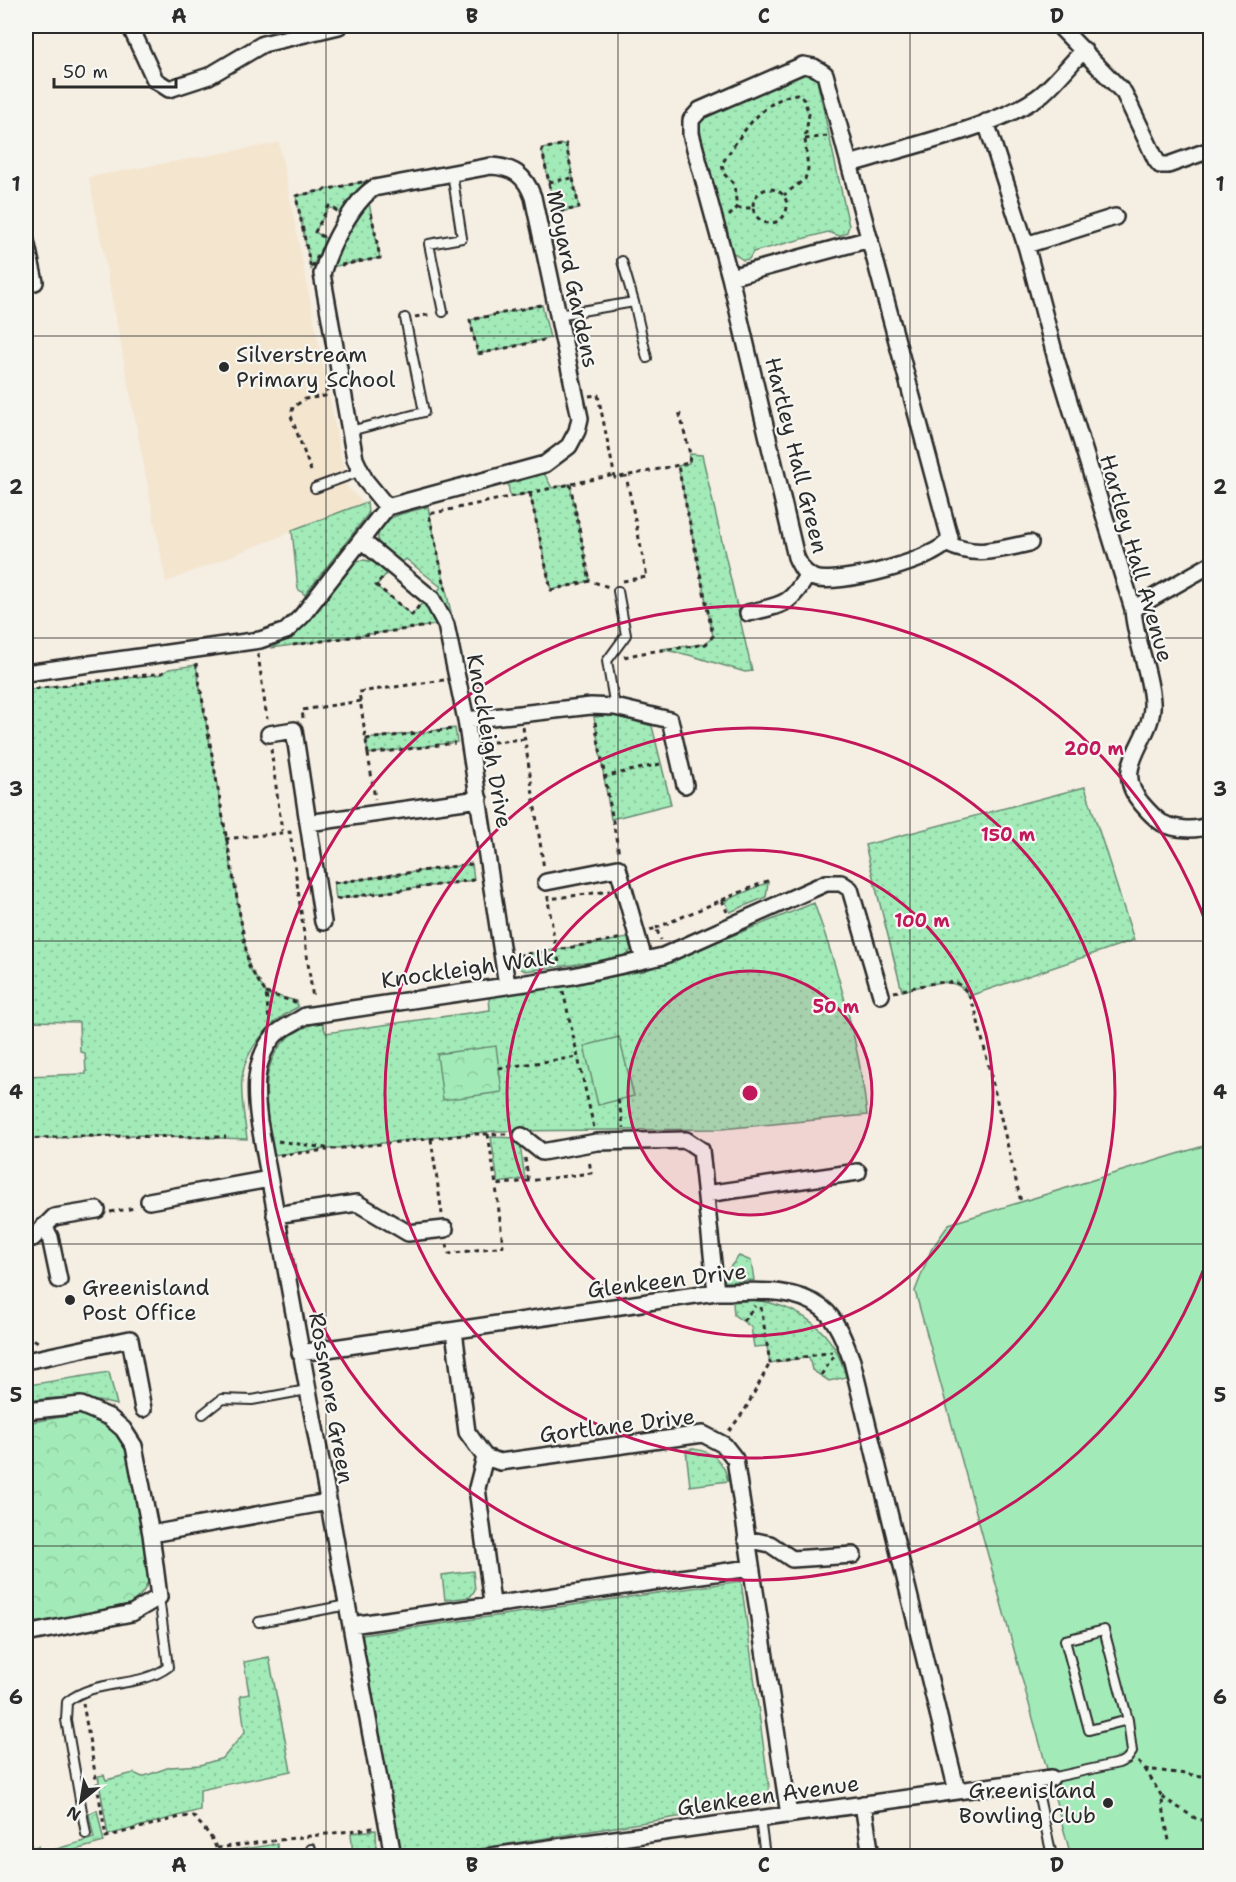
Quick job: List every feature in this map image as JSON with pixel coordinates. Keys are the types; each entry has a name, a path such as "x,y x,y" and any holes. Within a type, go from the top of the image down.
{"street":[{"path":"130,26 140,52 161,86 169,88 180,87 223,69 263,44 339,26"},
{"path":"1059,26 1124,93 1160,165 1168,165 1210,150"},
{"path":"850,164 986,122 1041,94 1084,50"},
{"name":"Hartley Hall Green","path":"803,65 814,67 825,74 842,134 950,538 948,544 900,566 825,580 813,578 796,557 730,277 691,134 691,120 700,110 803,65"},
{"name":"Hartley Hall Avenue","path":"986,122 1026,245 1059,370 1133,609 1134,634 1150,685 1152,715 1139,740 1130,768 1131,785 1139,800 1157,820 1172,828 1191,829 1210,825"},
{"name":"Moyard Gardens","path":"367,193 374,188 491,166 507,167 518,173 529,184 580,418 577,431 569,446 545,464 387,507"},
{"path":"26,673 260,640 286,631 301,617 387,507 355,459 322,274 330,251 367,193"},
{"path":"1026,245 1115,217"},
{"path":"730,277 870,239"},
{"path":"26,241 35,282 26,285"},
{"name":"Knockleigh Drive","path":"361,540 416,584 438,605 446,625 460,724 479,799 507,985"},
{"path":"948,544 973,553 984,553 1030,543"},
{"path":"1133,609 1210,565"},
{"path":"748,614 785,604 795,596 808,574"},
{"path":"460,724 582,706 615,707 669,720 685,785"},
{"path":"269,735 294,730 323,922"},
{"path":"308,824 479,799"},
{"path":"546,882 618,868 644,960"},
{"name":"Knockleigh Walk","path":"268,1179 255,1092 257,1069 274,1036 306,1016 507,985 560,972 663,956 826,883 841,883 850,889 881,995"},
{"path":"522,1136 542,1152 626,1142 686,1140 700,1150 716,1292"},
{"path":"706,1194 858,1172"},
{"path":"149,1201 268,1179"},
{"name":"Rossmore Green","path":"268,1179 393,1857"},
{"path":"275,1215 357,1203 408,1233 445,1229"},
{"path":"26,1239 33,1238 54,1217 97,1210"},
{"path":"44,1226 50,1237 59,1280"},
{"name":"Glenkeen Drive","path":"300,1353 716,1292 777,1291 824,1309 844,1340 852,1361 957,1791"},
{"path":"454,1331 467,1432 485,1457 477,1488 492,1603"},
{"path":"26,1361 130,1339 143,1409"},
{"path":"26,1412 81,1405 109,1417 123,1429 134,1446 151,1534 159,1597 132,1613 26,1634"},
{"name":"Gortlane Drive","path":"485,1457 500,1462 703,1434 724,1444 735,1459 789,1815"},
{"path":"151,1534 328,1502"},
{"path":"746,1539 770,1544 792,1558 853,1556"},
{"path":"351,1625 492,1603 750,1568"},
{"name":"Glenkeen Avenue","path":"492,1857 589,1849 760,1819 1043,1779"},
{"path":"863,1804 871,1857"}],"lane":[{"path":"443,312 429,244 462,238 453,173"},
{"path":"622,261 647,358"},
{"path":"557,309 634,302"},
{"path":"350,431 424,412 405,318"},
{"path":"315,488 361,471"},
{"path":"615,707 607,662 626,635 618,591"},
{"path":"203,1414 222,1398 238,1401 307,1390"},
{"path":"86,1834 66,1720 67,1702 81,1691 157,1675 168,1667 159,1597"},
{"path":"259,1622 347,1605"},
{"path":"1052,1857 1043,1779 1119,1763 1132,1752 1128,1720 1104,1630 1065,1640 1089,1730 1128,1720"},
{"path":"760,1819 765,1857"}],"path":[{"path":"736,208 734,184 724,174 722,164 742,133 784,96 797,94 804,100 809,114 804,139 808,169 805,179 784,195"},
{"path":"804,139 842,134"},
{"path":"537,216 555,213 579,208 566,144 542,149 555,213"},
{"path":"549,182 573,178"},
{"path":"367,181 341,213 329,206 315,232 327,239 311,269 296,196 367,181"},
{"path":"766,189 778,190 784,195 787,209 776,222 765,222 759,219 753,208 755,196 766,189"},
{"path":"330,267 380,258 367,193"},
{"path":"717,228 736,208 753,208"},
{"path":"557,309 470,320 478,354 562,336"},
{"path":"405,318 443,312"},
{"path":"311,471 291,416 293,407 305,399 325,396 324,392 332,387"},
{"path":"598,395 614,475"},
{"path":"448,600 429,514 614,475 615,478 689,463 690,454 679,411"},
{"path":"607,662 651,651 706,644 713,636 678,466"},
{"path":"604,585 647,577 626,476"},
{"path":"570,484 590,581"},
{"path":"530,493 551,590 590,581 618,591"},
{"path":"387,573 376,585 412,615 422,603"},
{"path":"287,646 436,625"},
{"path":"195,659 249,967 266,993 270,1026"},
{"path":"187,666 196,665"},
{"path":"26,690 162,674 169,669"},
{"path":"376,806 359,692 447,680"},
{"path":"301,722 302,710 361,701"},
{"path":"594,717 603,777 621,862"},
{"path":"366,740 460,724"},
{"path":"496,1185 591,1173 594,1146 556,950 524,739 523,727 527,724"},
{"path":"479,744 524,739"},
{"path":"368,754 457,742"},
{"path":"603,777 660,764"},
{"path":"225,839 290,832 314,1003"},
{"path":"334,883 472,864"},
{"path":"642,932 772,879"},
{"path":"336,899 474,880"},
{"path":"548,899 612,891 616,893"},
{"path":"722,900 729,915"},
{"path":"656,928 662,945"},
{"path":"510,957 628,938"},
{"path":"881,995 951,981 962,985 976,1013 1020,1202"},
{"path":"266,993 297,1001 299,1006"},
{"path":"499,1068 578,1057"},
{"path":"618,1100 626,1142"},
{"path":"431,1139 449,1254 503,1246 488,1134"},
{"path":"273,1155 488,1134 522,1136"},
{"path":"26,1139 74,1136 226,1137"},
{"path":"271,1140 333,1149"},
{"path":"97,1210 108,1213 144,1207 149,1201"},
{"path":"728,1433 745,1410 770,1363 759,1300 743,1321"},
{"path":"752,1338 766,1336"},
{"path":"770,1363 837,1352 822,1375"},
{"path":"81,1691 106,1837 180,1816 194,1816 217,1848 218,1857"},
{"path":"1130,1755 1145,1769 1162,1797 1169,1841"},
{"path":"1145,1769 1210,1777"},
{"path":"1162,1797 1195,1818 1210,1822"},
{"path":"217,1848 387,1826"}],"shaded area":[{"name":"Silverstream Primary School","path":"279,143 347,487 364,503 166,582 89,177"}],"green space":[{"path":"806,71 817,80 849,226 847,232 840,236 828,232 753,252 749,259 743,260 732,252 727,228 720,218 699,125 703,117"},
{"path":"566,144 579,208 555,213 542,149"},
{"path":"367,181 341,213 329,207 315,232 327,239 311,269 296,196"},
{"path":"369,203 380,258 330,267 361,209"},
{"path":"542,305 550,338 478,354 470,320"},
{"path":"690,454 702,455 752,671 745,672 660,649 706,644 713,636 678,466 689,463"},
{"path":"544,473 552,488 570,484 590,581 551,590 530,493 510,497 508,483 511,480"},
{"path":"367,502 368,514 305,595 298,589 292,530"},
{"path":"428,507 453,622 435,594 441,587 406,559 400,565 378,545 378,535 386,521 401,514"},
{"path":"355,561 373,562 387,573 376,586 412,615 422,603 432,612 436,625 271,648 294,635"},
{"path":"196,665 249,967 266,993 297,1001 298,1007 270,1027 248,1056 242,1078 242,1101 247,1139 134,1135 26,1139 26,1076 86,1074 85,1053 80,1052 79,1022 26,1021 26,690 162,674 169,669"},
{"path":"612,715 652,726 671,804 611,819 594,717"},
{"path":"455,728 457,742 368,754 366,739"},
{"path":"1085,787 1134,940 969,996 955,984 947,983 929,984 902,991 865,845"},
{"path":"472,864 474,880 336,899 334,883"},
{"path":"768,882 766,897 730,912 725,901"},
{"path":"814,903 847,1008 859,1061 867,1115 721,1129 494,1131 273,1155 267,1114 268,1074 273,1057 283,1042 299,1030 322,1022 326,1033 490,1010 489,997 644,971"},
{"path":"628,938 631,950 624,958 525,971 513,964 510,957"},
{"path":"619,1037 634,1096 598,1105 584,1046"},
{"path":"496,1046 502,1092 443,1100 437,1054"},
{"path":"491,1137 519,1138 525,1179 498,1183"},
{"path":"1210,1144 1210,1856 1071,1856 915,1291 931,1250 949,1224"},
{"path":"739,1256 751,1261 754,1280 725,1282 723,1276"},
{"path":"753,1300 785,1308 813,1323 833,1346 846,1377 829,1381 812,1370 809,1357 770,1363 767,1346 754,1347 751,1327 734,1315 733,1302"},
{"path":"109,1372 117,1405 72,1398 26,1401 26,1374 29,1385"},
{"path":"80,1414 107,1425 120,1437 126,1448 140,1502 149,1579 138,1598 130,1604 26,1626 26,1423"},
{"path":"686,1450 706,1452 716,1458 724,1468 728,1481 690,1486"},
{"path":"473,1571 475,1590 470,1597 445,1600 442,1575"},
{"path":"741,1581 771,1802 434,1856 401,1856 362,1635"},
{"path":"269,1657 291,1771 200,1790 200,1810 108,1835 98,1776 104,1775 106,1780 134,1773 142,1777 170,1767 200,1765 223,1758 245,1732 240,1696 249,1694 244,1662"},
{"path":"97,1810 104,1842 53,1856 26,1856 26,1828 32,1848 38,1846 40,1854 94,1838 89,1814"},
{"path":"376,1830 377,1856 353,1856 351,1833"},
{"path":"277,1844 278,1856 218,1856 217,1853"}],"place":[{"name":"Silverstream Primary School","path":"224,367"},
{"name":"Greenisland Post Office","path":"70,1300"},
{"name":"Greenisland Bowling Club","path":"1108,1803"}]}
